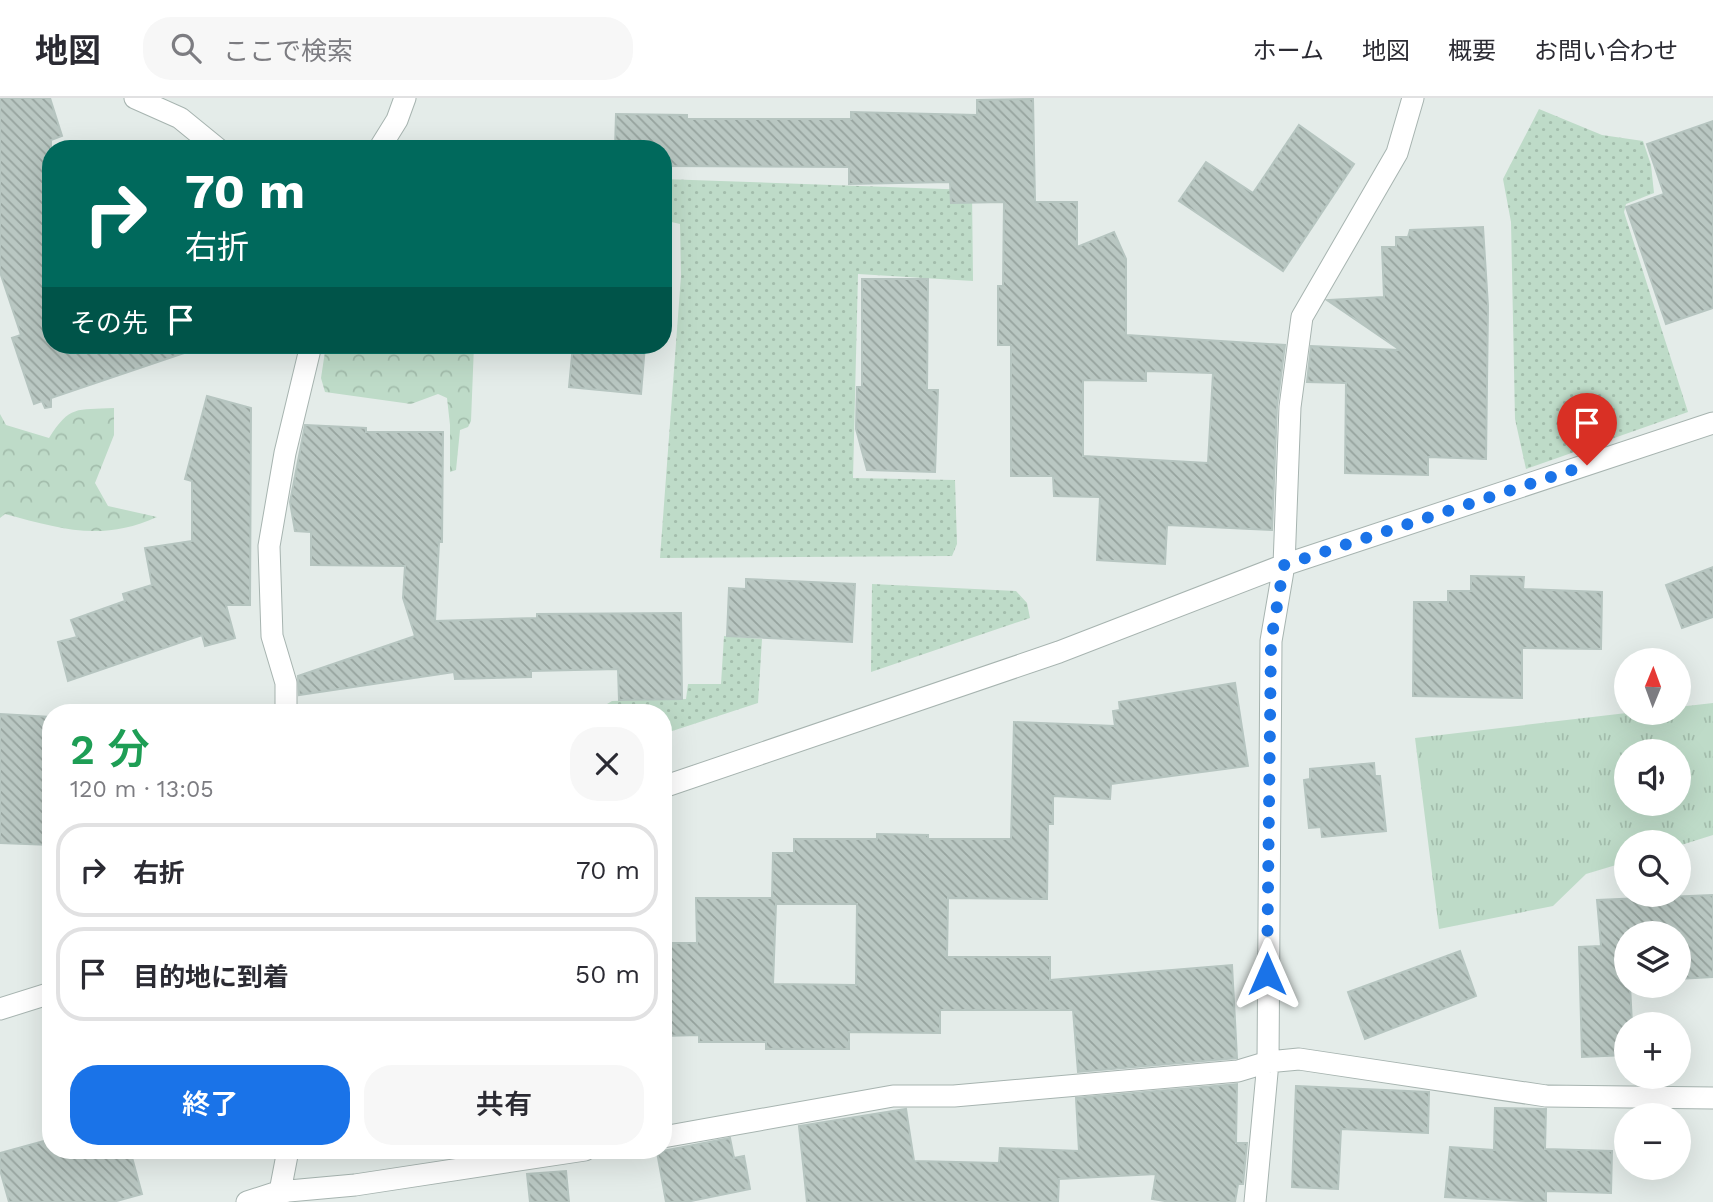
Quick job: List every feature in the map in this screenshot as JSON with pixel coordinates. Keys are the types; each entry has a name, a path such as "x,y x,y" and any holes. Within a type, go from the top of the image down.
{"street":[{"path":"135,98 180,118 207,140"},
{"path":"385,140 397,120 405,98"},
{"path":"1255,1202 1268,1062 1271,641 1284,565 1290,407 1302,317 1397,153 1413,98"},
{"path":"286,704 286,683 272,636 269,547 285,453 309,354"},
{"path":"672,784 1059,652 1284,565 1713,423"},
{"path":"0,1009 42,996"},
{"path":"672,1135 893,1096 954,1096 1238,1072 1268,1062 1298,1059 1546,1096 1713,1098"},
{"path":"278,1197 286,1159"},
{"path":"247,1202 526,1159"}],"green space":[{"path":"1539,109 1602,135 1643,141 1651,165 1654,193 1626,204 1624,212 1688,412 1526,469 1515,419 1511,222 1503,179"},
{"path":"672,179 972,190 973,281 858,274 853,478 955,480 957,544 952,556 660,558 681,276 680,224 672,222"},
{"path":"325,354 474,354 471,421 468,427 460,430 456,470 450,472 447,398 438,394 411,404 325,392 321,378"},
{"path":"114,408 114,435 95,483 108,506 157,517 137,525 100,531 63,528 5,514 0,518 0,414 6,425 49,438 56,427 75,411"},
{"path":"872,584 1016,591 1027,603 1030,618 871,672"},
{"path":"724,636 762,639 758,703 672,731 672,704 607,704 612,701 686,699 688,684 721,684"},
{"path":"1713,703 1713,835 1691,842 1691,830 1614,830 1614,866 1586,874 1553,906 1439,929 1415,738 1614,714 1614,725 1691,725 1691,706"}],"building":[{"path":"0,98 50,98 62,136 42,140 42,354 181,354 51,398 51,407 45,408 42,401 34,404 12,338 21,335 0,272"},
{"path":"1033,99 1035,202 1077,202 1077,247 1114,232 1126,259 1126,335 1285,345 1277,406 1272,530 1167,525 1165,564 1097,560 1100,497 1054,496 1053,476 1011,476 1011,345 998,345 998,286 1003,286 1004,202 951,203 950,182 849,184 849,167 672,166 672,140 615,140 616,114 687,115 687,119 851,119 851,112 977,115 977,100","holes":["1146,371 1213,373 1208,463 1083,456 1083,380 1146,381"]},
{"path":"1713,121 1713,308 1666,324 1626,207 1664,194 1647,144"},
{"path":"1299,125 1354,164 1283,271 1179,201 1206,162 1253,193"},
{"path":"1483,227 1488,306 1486,459 1428,457 1428,475 1345,473 1346,383 1307,382 1311,346 1400,350 1327,300 1384,297 1382,247 1396,247 1396,237 1408,237 1410,230"},
{"path":"862,279 928,279 927,390 938,390 935,472 867,470 856,429 857,387 862,387"},
{"path":"572,354 644,354 641,394 569,387"},
{"path":"207,396 251,408 250,605 226,605 235,638 205,646 202,635 68,681 58,642 77,637 71,620 125,601 123,594 152,585 145,548 192,541 192,481 185,479"},
{"path":"305,425 366,428 366,432 443,432 442,542 439,542 435,621 537,618 537,614 681,613 682,699 619,700 618,669 531,671 531,677 455,679 454,672 299,695 298,676 415,636 403,598 405,566 311,565 311,532 295,531 290,502"},
{"path":"1713,567 1713,617 1682,628 1666,585"},
{"path":"1471,576 1524,577 1523,589 1602,592 1601,649 1522,648 1522,698 1413,696 1414,602 1448,602 1448,591 1471,591"},
{"path":"746,579 855,584 852,642 727,636 729,588 746,589"},
{"path":"1235,683 1248,766 1111,784 1110,799 1053,796 1053,824 1048,824 1047,899 948,898 947,957 1050,957 1050,980 1232,965 1237,1058 1078,1072 1073,1010 940,1010 940,1033 849,1032 849,1049 766,1049 766,1042 699,1042 699,1035 672,1036 672,943 697,943 696,898 772,898 773,853 794,853 794,839 877,839 877,834 928,835 928,839 1011,839 1014,722 1115,726 1113,711 1120,710 1119,702","holes":["776,904 857,904 856,985 773,984"]},
{"path":"0,714 42,716 42,845 0,843"},
{"path":"1374,763 1375,776 1380,776 1386,831 1322,837 1321,827 1309,828 1304,780 1310,779 1310,769"},
{"path":"1713,895 1713,977 1691,978 1691,921 1614,921 1614,998 1631,998 1631,1012 1614,1012 1614,1056 1582,1057 1579,947 1601,946 1597,900 1614,899 1614,907 1691,907 1691,896"},
{"path":"1460,951 1476,996 1365,1039 1348,992"},
{"path":"1237,1084 1236,1143 1247,1143 1243,1184 1238,1184 1235,1202 1171,1202 1152,1199 1156,1174 1059,1179 1058,1202 807,1202 799,1126 906,1109 914,1161 999,1163 1000,1148 1079,1151 1076,1098"},
{"path":"1296,1086 1429,1092 1428,1133 1341,1129 1338,1189 1292,1187"},
{"path":"1495,1108 1546,1109 1545,1149 1612,1151 1611,1193 1546,1191 1546,1202 1445,1197 1450,1147 1494,1150"},
{"path":"730,1138 734,1158 744,1156 750,1189 686,1202 666,1202 658,1159 672,1159 672,1149"},
{"path":"42,1141 42,1159 132,1159 142,1194 113,1202 9,1202 0,1170 0,1153"},
{"path":"566,1171 569,1202 530,1202 527,1174"}],"route":[{"path":"1267,974 1271,641 1284,565 1587,465"}]}
